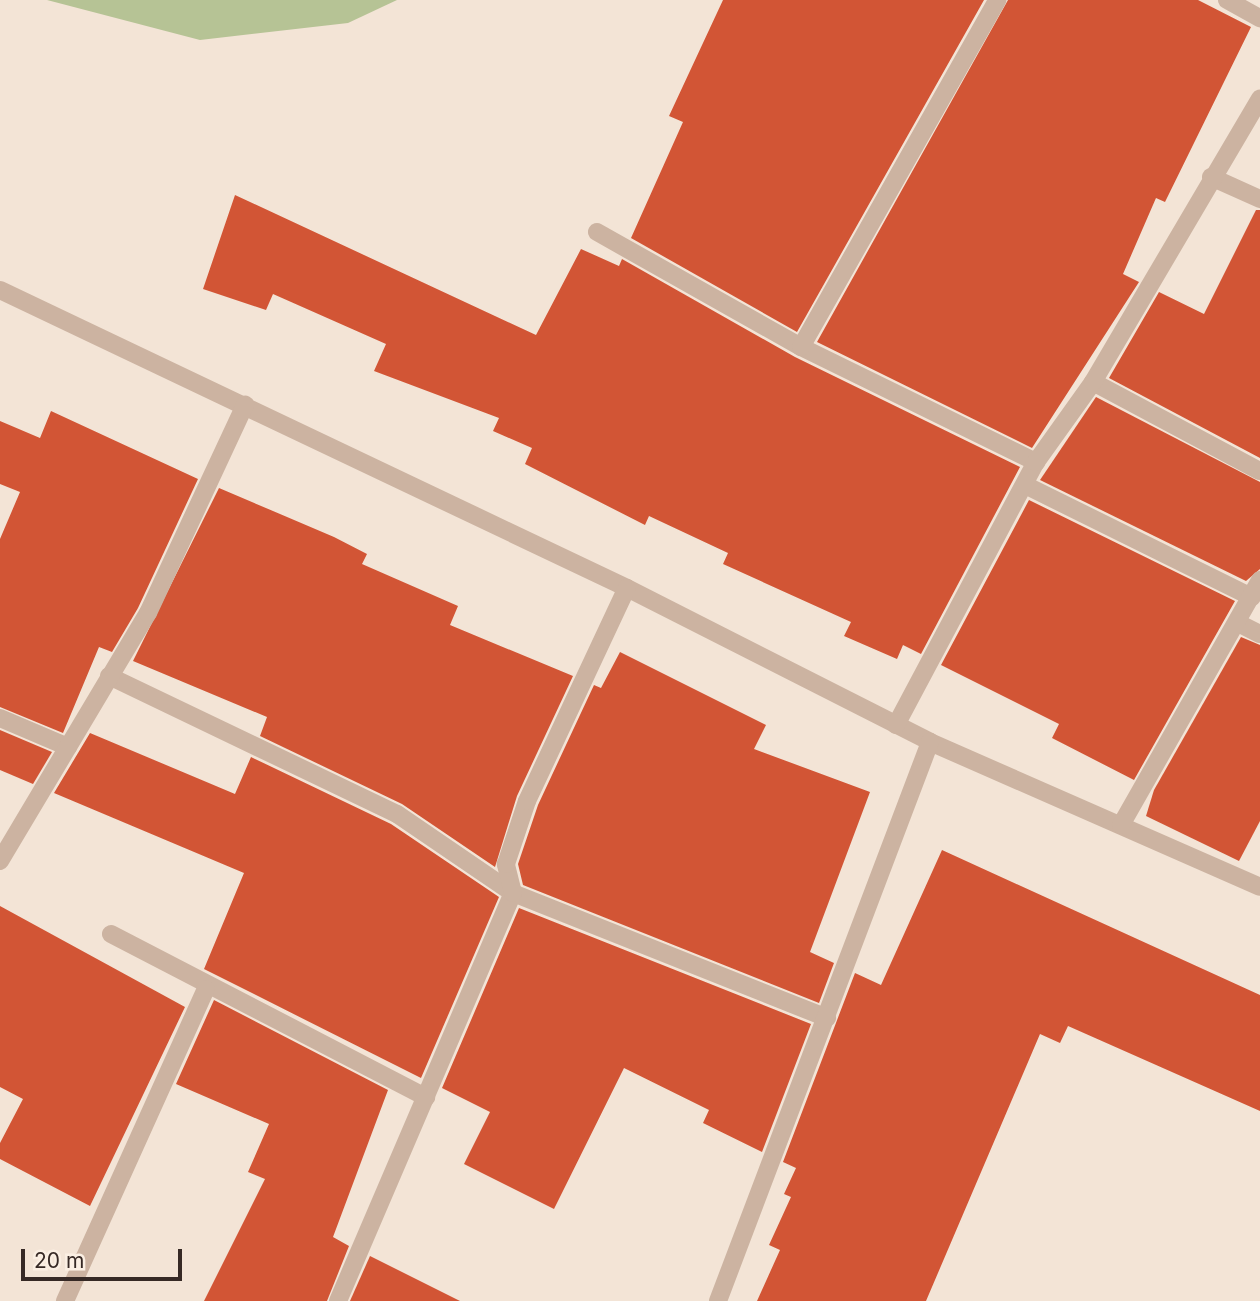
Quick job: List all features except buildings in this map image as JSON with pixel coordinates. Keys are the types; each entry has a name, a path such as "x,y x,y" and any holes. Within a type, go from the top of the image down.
{"street":[{"path":"801,347 997,0"},
{"path":"1227,0 1260,18"},
{"path":"896,725 1027,486 1036,463 1093,382 1211,177 1260,98"},
{"path":"1211,177 1260,199"},
{"path":"597,232 801,347 1036,463"},
{"path":"0,290 627,588 930,742 1260,887"},
{"path":"1093,382 1260,471"},
{"path":"0,861 148,613 245,405"},
{"path":"1027,486 1256,589 1240,624 1121,825"},
{"path":"338,1301 513,893 506,864 527,801 627,588"},
{"path":"1240,624 1260,634"},
{"path":"109,676 397,814 513,893 827,1018"},
{"path":"0,718 68,747"},
{"path":"718,1301 930,742"},
{"path":"111,934 206,989 426,1097"},
{"path":"65,1301 206,989"}],"green space":[{"path":"47,0 397,0 348,23 200,40"}]}
